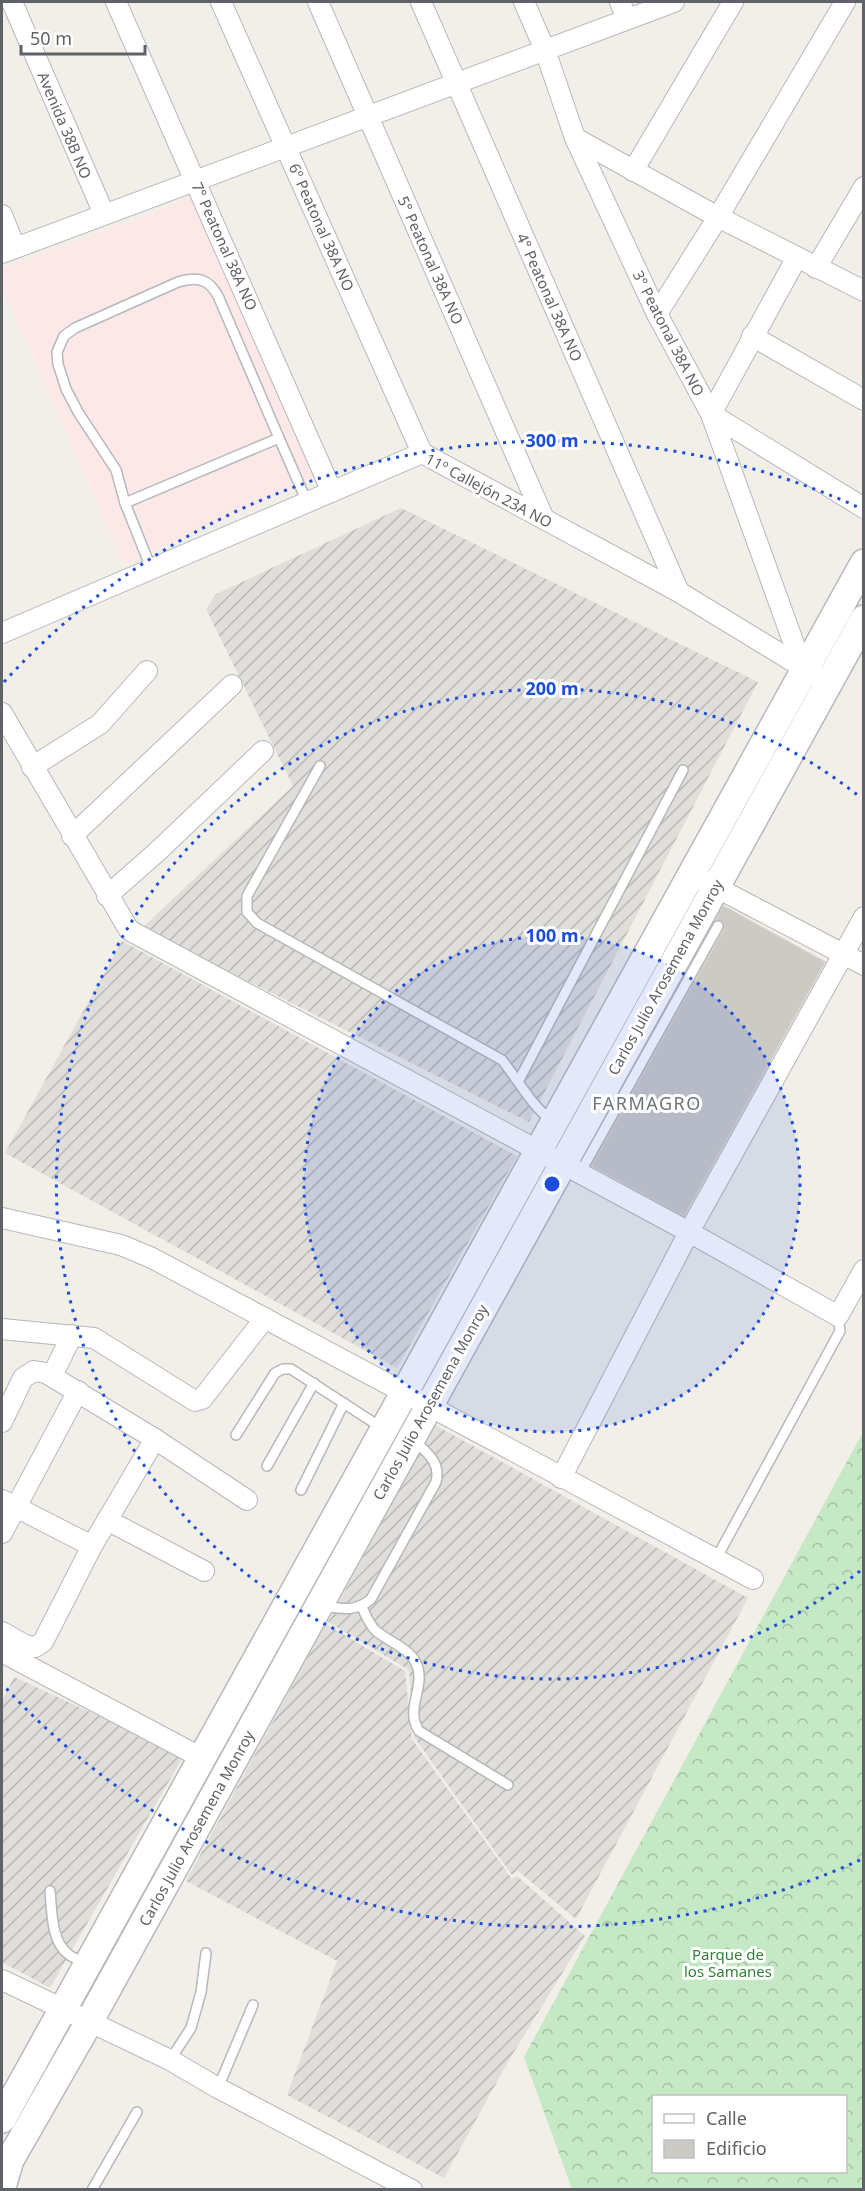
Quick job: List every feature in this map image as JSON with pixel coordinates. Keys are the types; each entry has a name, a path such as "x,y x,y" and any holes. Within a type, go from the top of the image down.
{"main road":[{"name":"Carlos Julio Arosemena Monroy","path":"2,2119 803,669 864,563"},
{"name":"Carlos Julio Arosemena Monroy","path":"2,2187 10,2160 89,2022 428,1405 571,1169 715,887 864,619"}],"street":[{"name":"Avenida 38B NO","path":"12,2 104,214"},
{"name":"7° Peatonal 38A NO","path":"116,2 332,492"},
{"name":"6º Peatonal 38A NO","path":"221,2 422,453"},
{"name":"5° Peatonal 38A NO","path":"318,2 544,519"},
{"name":"4° Peatonal 38A NO","path":"421,2 679,592"},
{"name":"3° Peatonal 38A NO","path":"524,2 545,50 575,138 657,314 711,414 803,669"},
{"path":"2,215 8,250 545,50 624,10 674,2"},
{"path":"633,171 733,2"},
{"path":"657,314 718,218 845,2"},
{"path":"575,138 718,218 864,291"},
{"path":"816,268 864,187"},
{"path":"796,259 711,414 864,508"},
{"path":"752,336 864,400"},
{"name":"11º Callejón 23A NO","path":"2,633 422,453 679,592 828,683"},
{"path":"32,766 100,724 147,671"},
{"path":"72,836 232,685"},
{"path":"2,713 10,737 32,766 129,930 689,1232 838,1316 864,1270"},
{"path":"107,896 263,751"},
{"path":"691,875 864,965"},
{"path":"561,1478 689,1232 864,917"},
{"path":"2,1218 121,1245 152,1258 753,1579"},
{"path":"2,1329 94,1338 192,1400 199,1401 265,1318"},
{"path":"52,1376 72,1335"},
{"path":"2,1422 23,1378 34,1371 46,1373 155,1439 247,1500"},
{"path":"2,1533 9,1503 78,1391"},
{"path":"2,1632 27,1646 35,1647 43,1642 92,1546 155,1439"},
{"path":"9,1503 92,1546"},
{"path":"107,1520 204,1571"},
{"path":"2,1652 202,1758"},
{"path":"2,1980 170,2060 218,2088 411,2190"}],"lane":[{"path":"151,568 125,503 116,470 78,412 66,389 57,352 64,336 75,328 178,282 188,278 199,278 214,289 307,502"},
{"path":"125,503 279,438"},
{"path":"320,766 247,896 247,912 257,923 502,1060 519,1080 540,1112 554,1123"},
{"path":"519,1080 683,771"},
{"path":"571,1169 718,926"},
{"path":"716,1559 840,1331 838,1316"},
{"path":"236,1435 275,1373 283,1369 291,1369 384,1429"},
{"path":"267,1466 314,1383"},
{"path":"301,1490 344,1403"},
{"path":"319,1605 352,1609 362,1607 370,1599 436,1482 438,1472 435,1462 411,1437"},
{"path":"362,1607 375,1630 409,1653 416,1661 419,1671 413,1722 419,1731 508,1785"},
{"path":"50,1891 54,1927 59,1944 67,1954 87,1965"},
{"path":"170,2060 191,2028 201,1992 206,1953"},
{"path":"218,2088 253,2005"},
{"path":"92,2190 137,2112"}],"shaded area":[{"path":"191,198 316,478 124,564 2,286 2,269"},
{"path":"401,508 758,682 529,1122 142,928 293,786 206,609 216,594"},
{"path":"122,941 517,1156 397,1368 5,1153"},
{"path":"435,1425 748,1598 576,1919 518,1871 512,1875 414,1737 409,1670 328,1622"},
{"path":"326,1624 405,1671 412,1739 512,1879 517,1876 585,1936 509,2060 444,2178 287,2095 337,1961 186,1881"},
{"path":"14,1677 184,1755 50,1988 2,1962 2,1701"}],"green space":[{"name":"Parque de los Samanes","path":"863,1432 863,2189 572,2189 524,2057"}],"building":[{"name":"FARMAGRO","path":"723,906 825,962 684,1216 592,1166 724,929 723,922 716,920"}],"district":[{"name":"FARMAGRO","path":"647,1103"}]}
